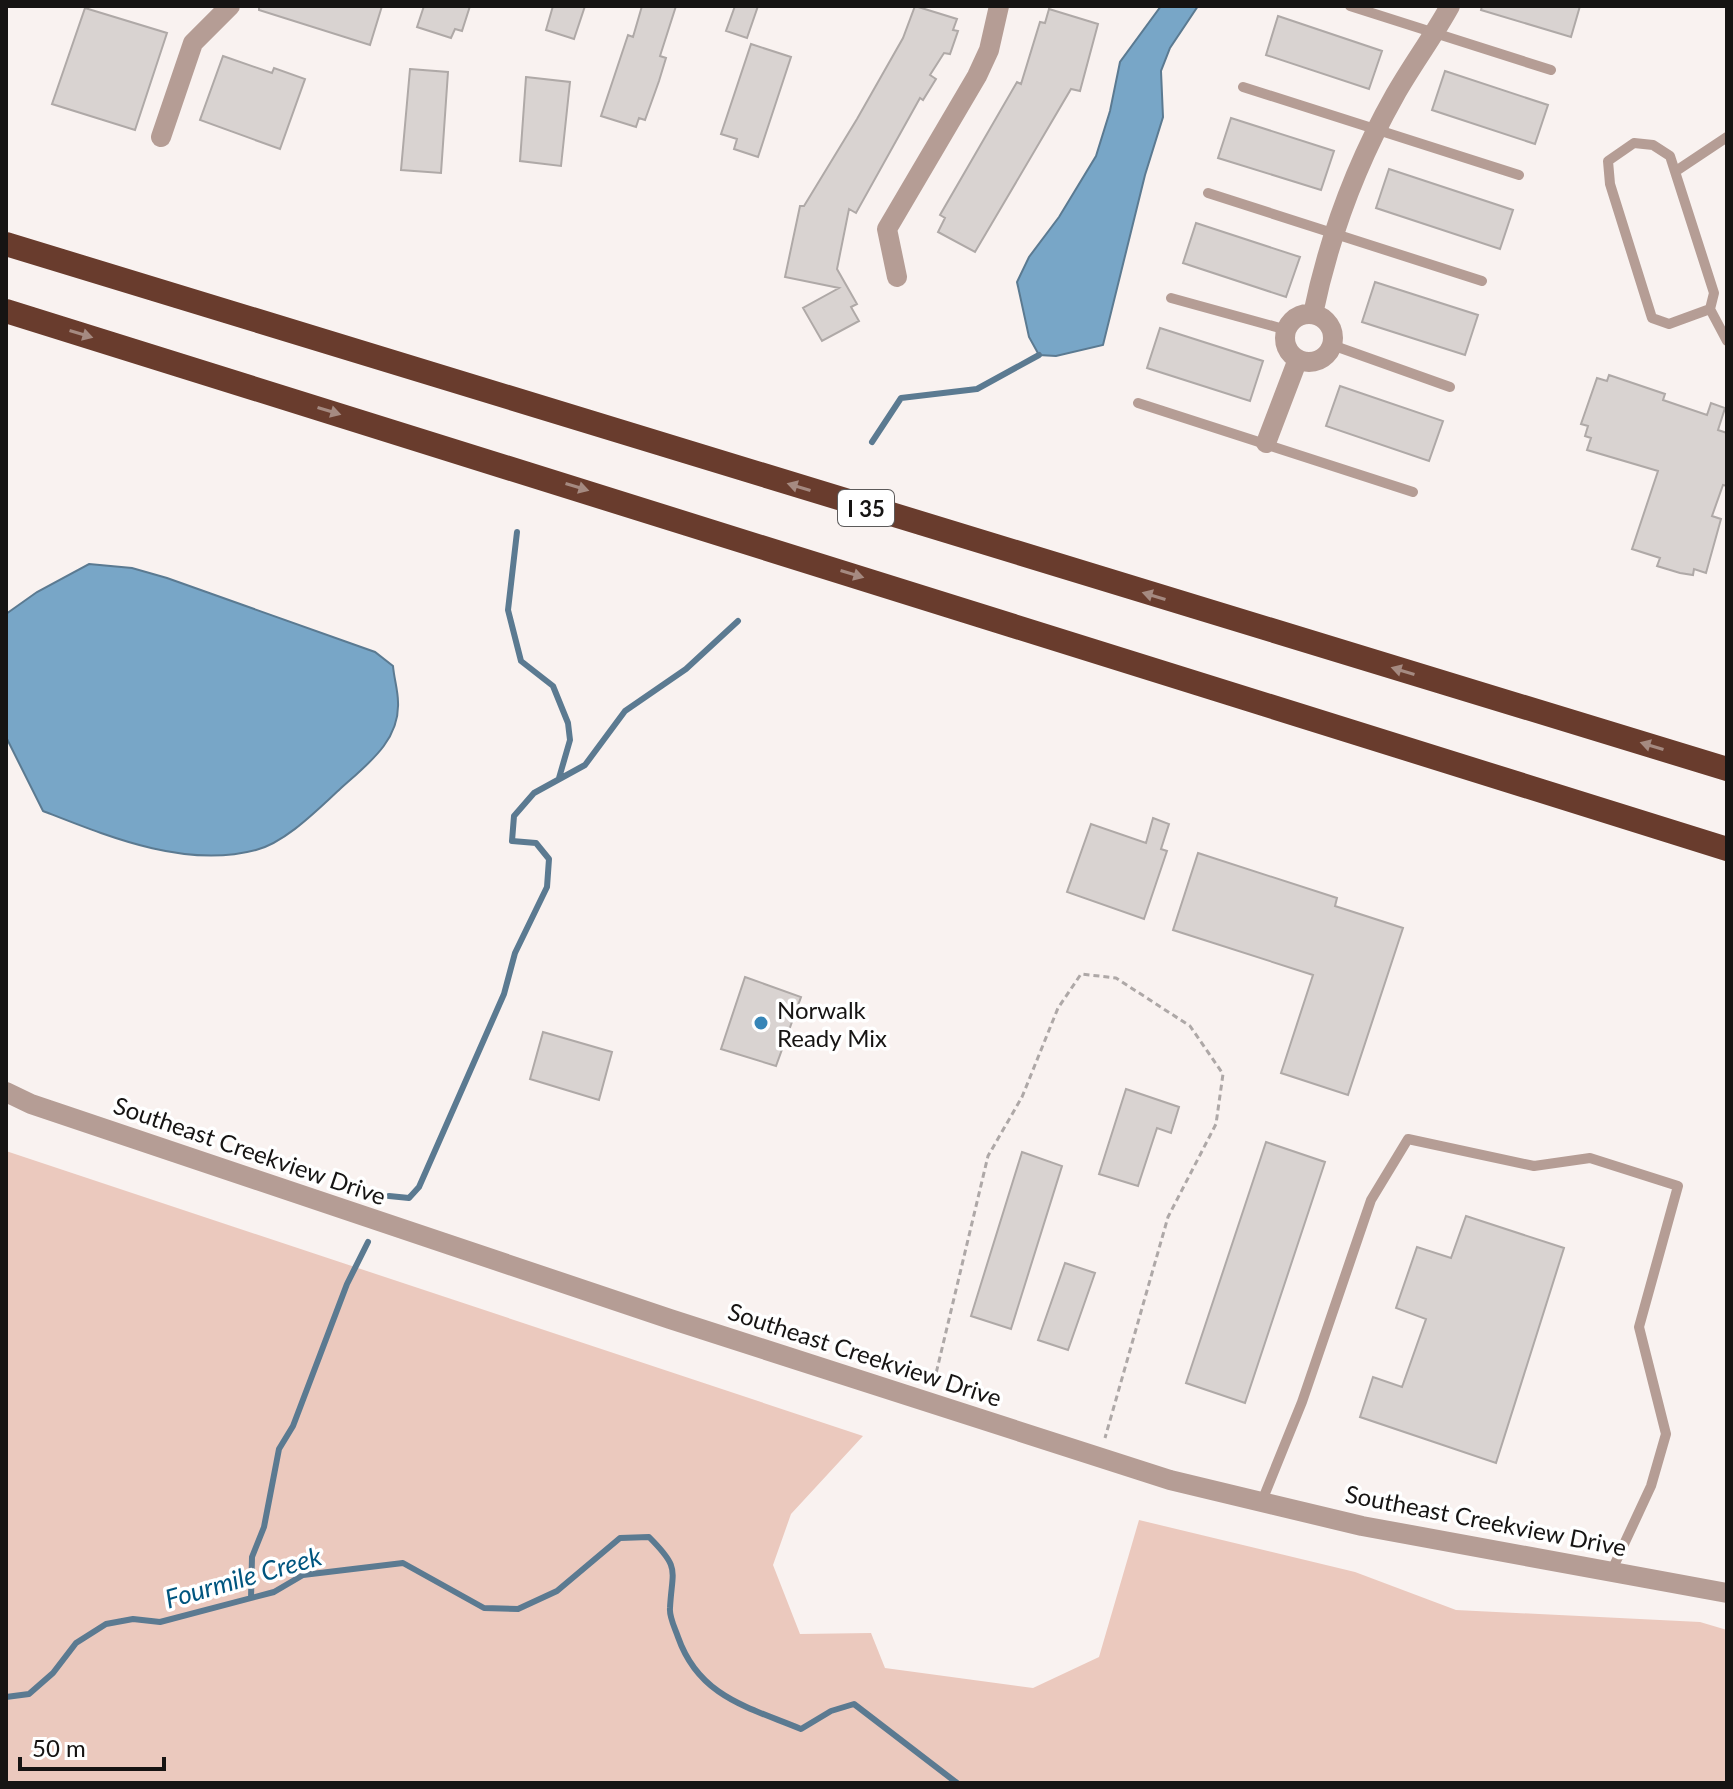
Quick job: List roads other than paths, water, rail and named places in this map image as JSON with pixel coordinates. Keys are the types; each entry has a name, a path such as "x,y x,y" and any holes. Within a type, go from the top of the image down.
{"highway":[{"name":"I 35","path":"6,244 1727,769"},
{"path":"6,311 1727,849"}],"street":[{"path":"161,137 193,43 230,6"},
{"path":"897,277 887,229 977,76 989,50 999,6"},
{"path":"1313,314 1333,233 1376,130 1450,6"},
{"path":"1313,314 1329,325 1332,345 1318,360 1298,359 1286,345 1287,330 1295,319 1313,314"},
{"path":"1266,443 1298,359"},
{"name":"Southeast Creekview Drive","path":"6,1092 31,1104 158,1147 1170,1480 1362,1526 1727,1593"}],"lane":[{"path":"1350,6 1551,70"},
{"path":"1243,87 1519,175"},
{"path":"1676,171 1727,137"},
{"path":"1710,309 1669,324 1652,318 1610,184 1608,161 1634,143 1653,145 1670,156 1714,293 1710,309 1727,341"},
{"path":"1208,193 1482,281"},
{"path":"1171,298 1287,330"},
{"path":"1332,345 1450,387"},
{"path":"1138,403 1413,492"},
{"path":"1262,1501 1302,1402 1371,1200 1408,1139 1534,1166 1590,1158 1678,1186 1639,1327 1666,1434 1651,1486 1612,1570"}],"water":[{"path":"1161,6 1198,6 1170,48 1161,71 1163,117 1145,175 1103,345 1056,356 1039,355 1029,337 1017,282 1029,257 1059,217 1096,156 1110,111 1120,62"},
{"path":"89,564 132,568 167,578 375,652 393,666 397,693 397,716 387,741 370,762 300,824 279,840 256,850 229,855 174,853 120,839 43,811 6,737 6,614 37,592"}],"waterway":[{"path":"872,442 901,398 977,389 1039,355"},
{"path":"517,532 508,610 521,661 553,686 568,723 570,740 559,778"},
{"path":"389,1196 409,1198 419,1187 504,994 515,953 547,887 549,859 536,843 512,841 514,816 534,793 585,765 625,711 686,669 738,621"},
{"path":"251,1598 252,1557 264,1527 279,1449 293,1426 347,1284 368,1242"},
{"name":"Fourmile Creek","path":"6,1697 29,1694 53,1673 76,1643 106,1624 133,1619 160,1622 274,1592 303,1575 403,1563 484,1608 518,1609 557,1591 620,1538 649,1537 670,1563 673,1577 670,1611 678,1637 687,1657 712,1687 744,1706 801,1729 831,1711 854,1704 957,1783"}],"place":[{"name":"Norwalk Ready Mix","path":"761,1023"}]}
